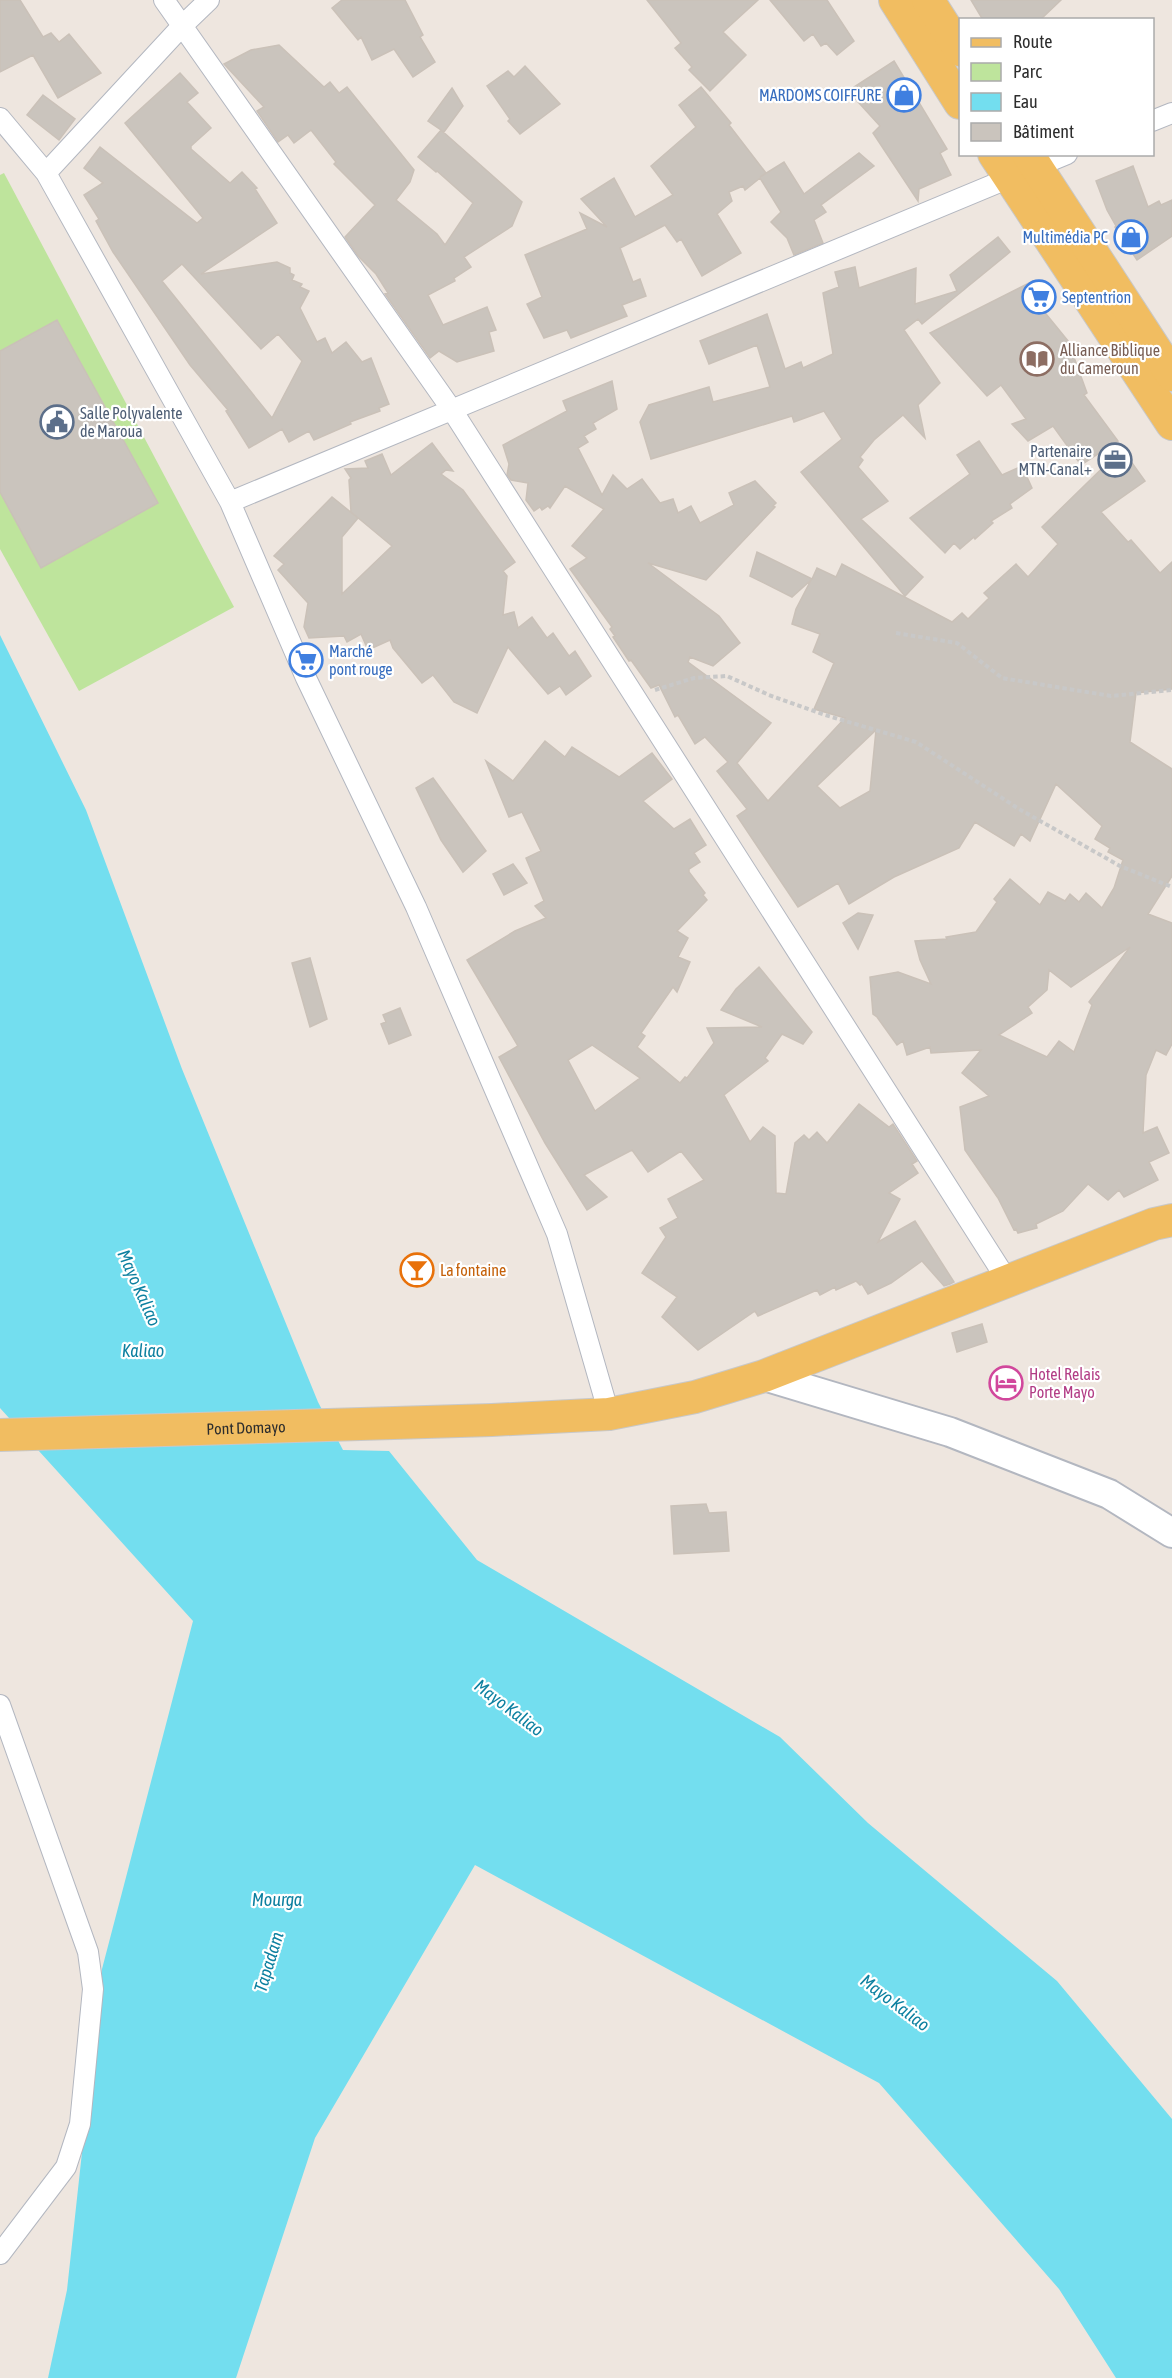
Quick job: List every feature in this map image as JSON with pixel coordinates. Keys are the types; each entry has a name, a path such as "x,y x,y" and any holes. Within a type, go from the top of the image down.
{"main road":[{"path":"895,0 959,101"},
{"path":"928,0 959,48"},
{"path":"1016,163 1172,375"},
{"path":"1016,163 1172,424"},
{"name":"Pont Domayo","path":"0,1435 492,1420 609,1414 695,1397 764,1376 1154,1224 1172,1220"}],"street":[{"path":"164,0 452,410 1008,1280"},
{"path":"46,173 182,26 209,0"},
{"path":"1154,120 1172,113"},
{"path":"0,118 46,173 231,502 306,678 416,908 557,1234 609,1414"},
{"path":"231,502 452,410 1016,163 1056,156"},
{"path":"764,1376 950,1432 1109,1494 1172,1533"},
{"path":"0,1705 88,1952 93,1989 80,2124 66,2167 0,2254"}],"path":[{"path":"896,633 957,643 1002,678 1111,696 1172,690"},
{"path":"634,696 694,678 727,676 825,715 916,742 1020,809 1120,866 1172,887"}],"green space":[{"path":"4,173 234,607 79,691 0,549 0,175"}],"water":[{"name":"Kaliao","path":"0,635 86,810 182,1069 318,1402 343,1450 389,1451 477,1560 780,1737 868,1823 1057,1981 1172,2119 1172,2378 1116,2378 1059,2289 879,2083 475,1865 315,2138 236,2378 48,2378 67,2290 102,1969 193,1621 0,1408"}],"building":[{"path":"0,0 20,0 43,37 51,33 59,42 69,34 101,73 58,98 33,55 0,72"},
{"path":"342,0 405,0 423,35 420,37 435,62 413,77 394,49 372,60 361,37 358,40 332,8"},
{"path":"647,0 758,0 723,32 746,55 710,91 689,70 692,67 675,48 681,43"},
{"path":"770,0 827,0 854,41 837,55 826,43 821,46 813,34 804,41"},
{"path":"971,0 1061,0 1042,18 982,18"},
{"path":"279,45 324,87 330,82 339,93 347,87 414,170 410,182 396,200 437,234 445,245 473,203 418,157 441,130 522,202 512,226 464,257 471,267 454,278 455,281 428,295 443,325 487,307 496,330 489,332 494,351 457,362 439,351 430,358 385,294 388,293 376,274 358,256 345,237 375,205 334,164 336,162 311,130 294,143 288,135 278,142 257,111 264,107 224,64 251,50"},
{"path":"894,61 947,149 940,153 951,175 919,189 918,201 873,133 880,126 848,91"},
{"path":"525,66 560,104 520,134 508,121 510,119 487,86 508,71 514,77"},
{"path":"180,73 198,93 187,102 211,128 191,146 191,149 230,183 242,172 257,188 255,189 277,223 201,274 277,262 290,268 290,273 294,275 292,280 302,284 300,287 309,291 300,308 317,342 325,338 332,353 346,342 362,362 371,358 389,404 379,408 380,411 350,422 351,424 314,440 309,431 289,442 282,429 249,448 226,411 228,410 190,365 113,252 96,221 99,219 84,195 103,183 84,168 100,147 197,223 203,218 125,123","holes":["182,264 261,349 278,334 302,361 272,418 162,281"]},
{"path":"701,87 731,123 729,125 766,173 760,177 784,162 804,194 859,153 874,166 821,205 826,212 814,220 823,243 794,255 787,238 771,222 781,212 760,178 745,190 743,186 729,192 732,201 717,214 741,253 702,276 681,239 677,242 665,225 620,248 633,282 640,279 646,296 622,305 627,316 571,338 567,330 544,338 527,304 542,297 525,255 587,229 580,213 607,227 581,199 614,178 635,217 673,195 651,166 696,127 679,105"},
{"path":"452,88 463,106 444,132 428,121"},
{"path":"43,95 75,119 59,140 27,115"},
{"path":"1133,166 1148,207 1159,201 1161,205 1172,200 1172,236 1137,260 1115,227 1096,181"},
{"path":"998,237 1010,252 922,324 918,319 904,330 940,383 918,405 925,438 903,415 874,440 860,457 863,460 858,467 888,501 861,519 923,577 905,596 801,472 842,439 824,411 794,422 792,416 651,459 640,422 649,405 709,387 713,402 770,387 757,345 709,364 700,341 767,314 785,369 801,362 803,368 833,354 823,293 839,287 835,272 855,267 859,288 916,268 915,304 957,291 950,275"},
{"path":"1033,281 1050,305 1042,309 1068,341 1087,393 1084,395 1118,441 1081,465 1053,426 1028,441 1012,424 1026,419 1001,385 987,396 930,333"},
{"name":"Salle Polyvalente de Maroua","path":"57,320 158,503 41,568 0,492 0,351"},
{"path":"612,381 617,409 593,423 596,429 584,436 588,442 578,448 602,495 613,475 627,489 642,479 660,503 673,499 678,513 691,506 700,523 734,505 729,493 755,481 776,503 773,506 775,507 706,580 648,563 719,616 740,643 713,666 690,657 688,662 771,723 737,763 768,801 845,718 814,709 834,663 813,652 820,634 792,624 796,609 811,580 792,597 750,576 757,552 812,579 817,568 836,577 842,564 952,622 962,613 968,619 989,598 984,593 1016,564 1028,577 1058,544 1042,527 1122,449 1145,481 1101,512 1128,542 1131,540 1160,573 1172,562 1172,689 1136,693 1130,742 1172,769 1172,876 1148,914 1172,923 1172,1044 1166,1055 1156,1050 1146,1075 1143,1133 1157,1127 1169,1153 1149,1162 1158,1180 1124,1197 1119,1190 1108,1200 1088,1184 1063,1211 1036,1224 1037,1228 1018,1233 1016,1229 1014,1230 998,1198 965,1150 960,1107 989,1096 962,1073 981,1050 931,1053 930,1047 907,1055 903,1041 897,1045 873,1014 870,977 898,972 931,984 920,960 915,941 947,939 946,937 976,932 997,902 994,899 1010,879 1040,905 1048,892 1065,901 1070,894 1079,902 1086,893 1102,908 1114,888 1123,860 1108,852 1110,848 1095,839 1102,826 1056,784 1030,841 1021,834 1014,846 975,822 959,848 894,877 849,904 838,883 798,907 737,816 747,809 717,771 728,762 705,737 695,744 678,715 675,717 659,685 651,688 631,660 629,661 613,637 615,636 610,629 612,627 570,569 587,558 572,546 604,509 565,486 550,508 548,506 542,510 540,507 534,511 526,500 528,483 511,480 507,475 509,464 503,445 567,411 563,401","holes":["876,730 870,791 840,808 817,786","1130,947 1089,1002 1092,1005 1074,1052 1059,1041 1047,1057 999,1035 1032,1013 1028,1007 1047,990 1049,970 1071,987"]},
{"path":"979,441 1002,475 1022,466 1032,488 1010,504 1012,508 991,521 993,523 975,539 974,537 960,549 954,543 945,553 910,518 970,474 957,455"},
{"path":"432,443 453,471 446,470 441,474 463,490 515,562 503,571 507,576 503,615 514,612 518,628 532,617 547,638 553,633 569,656 575,651 591,676 566,695 560,686 548,694 508,647 477,713 454,702 433,675 422,683 393,648 390,640 368,650 361,634 347,642 344,636 309,638 304,627 308,603 278,570 284,564 274,556 332,497 358,518 342,537 342,594 392,546 351,512 349,480 351,478 345,469 368,468 365,461 382,454 391,475"},
{"path":"545,741 565,757 572,747 619,777 652,753 672,779 643,801 674,829 690,819 706,845 694,853 700,862 689,869 689,872 705,893 703,895 707,900 677,931 688,938 678,957 690,962 677,992 673,987 641,1033 645,1036 637,1047 680,1083 685,1077 687,1078 714,1043 707,1028 762,1027 721,1010 736,989 759,967 812,1032 803,1044 782,1034 765,1058 768,1061 724,1095 750,1142 763,1127 775,1136 776,1193 786,1194 795,1143 804,1135 809,1140 817,1132 827,1143 859,1104 889,1127 893,1124 917,1161 912,1164 918,1173 889,1193 900,1199 878,1242 915,1221 954,1282 944,1286 922,1261 891,1283 868,1294 862,1284 856,1281 836,1290 835,1287 820,1295 817,1290 758,1316 755,1311 698,1350 662,1317 677,1297 642,1273 666,1237 660,1228 678,1218 668,1199 704,1180 681,1151 648,1172 632,1150 584,1175 607,1197 587,1210 545,1143 499,1057 518,1046 467,960 515,931 546,918 535,906 544,901 526,858 541,851 522,812 509,817 486,761 513,781","holes":["592,1045 640,1078 595,1111 568,1060"]},
{"path":"433,778 486,851 463,872 441,840 416,788"},
{"path":"513,864 527,883 504,895 493,874"},
{"path":"858,913 873,915 858,949 843,923"},
{"path":"310,958 327,1019 310,1027 292,963"},
{"path":"400,1008 411,1035 389,1044 381,1024 386,1022 383,1015"},
{"path":"982,1324 987,1342 957,1352 952,1333"},
{"path":"706,1504 709,1513 726,1512 729,1551 674,1554 671,1506"}],"place":[{"name":"MARDOMS COIFFURE","path":"904,95"},
{"name":"Multimédia PC","path":"1131,237"},
{"name":"Septentrion","path":"1039,297"},
{"name":"Alliance Biblique du Cameroun","path":"1037,359"},
{"name":"Salle Polyvalente de Maroua","path":"57,422"},
{"name":"Partenaire MTN-Canal+","path":"1115,460"},
{"name":"Marché pont rouge","path":"306,660"},
{"name":"La fontaine","path":"417,1270"},
{"name":"Hotel Relais Porte Mayo","path":"1006,1383"}],"water label":[{"name":"Mayo Kaliao","path":"139,1288"},
{"name":"Mayo Kaliao","path":"509,1708"},
{"name":"Mourga","path":"277,1900"},
{"name":"Tapadam","path":"269,1962"},
{"name":"Mayo Kaliao","path":"895,2003"}]}
